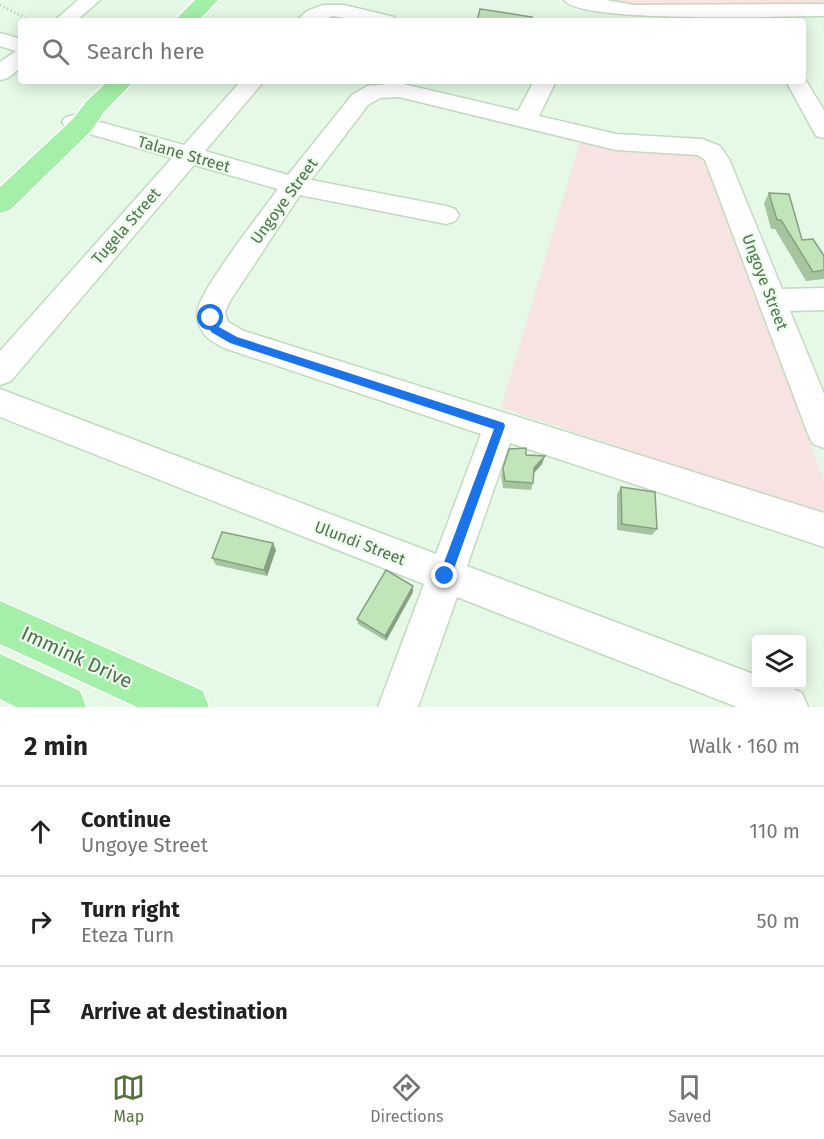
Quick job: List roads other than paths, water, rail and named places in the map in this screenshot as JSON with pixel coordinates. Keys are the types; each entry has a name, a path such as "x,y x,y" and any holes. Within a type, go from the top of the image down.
{"main road":[{"path":"188,18 207,0"},
{"path":"0,191 119,84"},
{"path":"0,203 83,118"},
{"name":"Immink Drive","path":"0,622 187,707"},
{"path":"0,676 64,707"}],"street":[{"path":"68,18 90,0"},
{"path":"574,18 580,1 630,11 824,10"},
{"path":"309,17 334,10 373,18"},
{"path":"0,39 18,44"},
{"path":"0,73 18,58"},
{"name":"Tugela Street","path":"0,372 250,84"},
{"path":"525,121 543,84"},
{"path":"799,84 824,131"},
{"name":"Ungoye Street","path":"824,434 717,159 712,152 691,146 616,142 399,90 375,91 360,100 294,185 217,297 211,312 215,329 234,340 824,530"},
{"name":"Talane Street","path":"83,118 188,155 294,185 446,215"},
{"path":"772,300 824,299"},
{"name":"Ulundi Street","path":"0,403 788,707"},
{"path":"398,707 500,426"}]}
